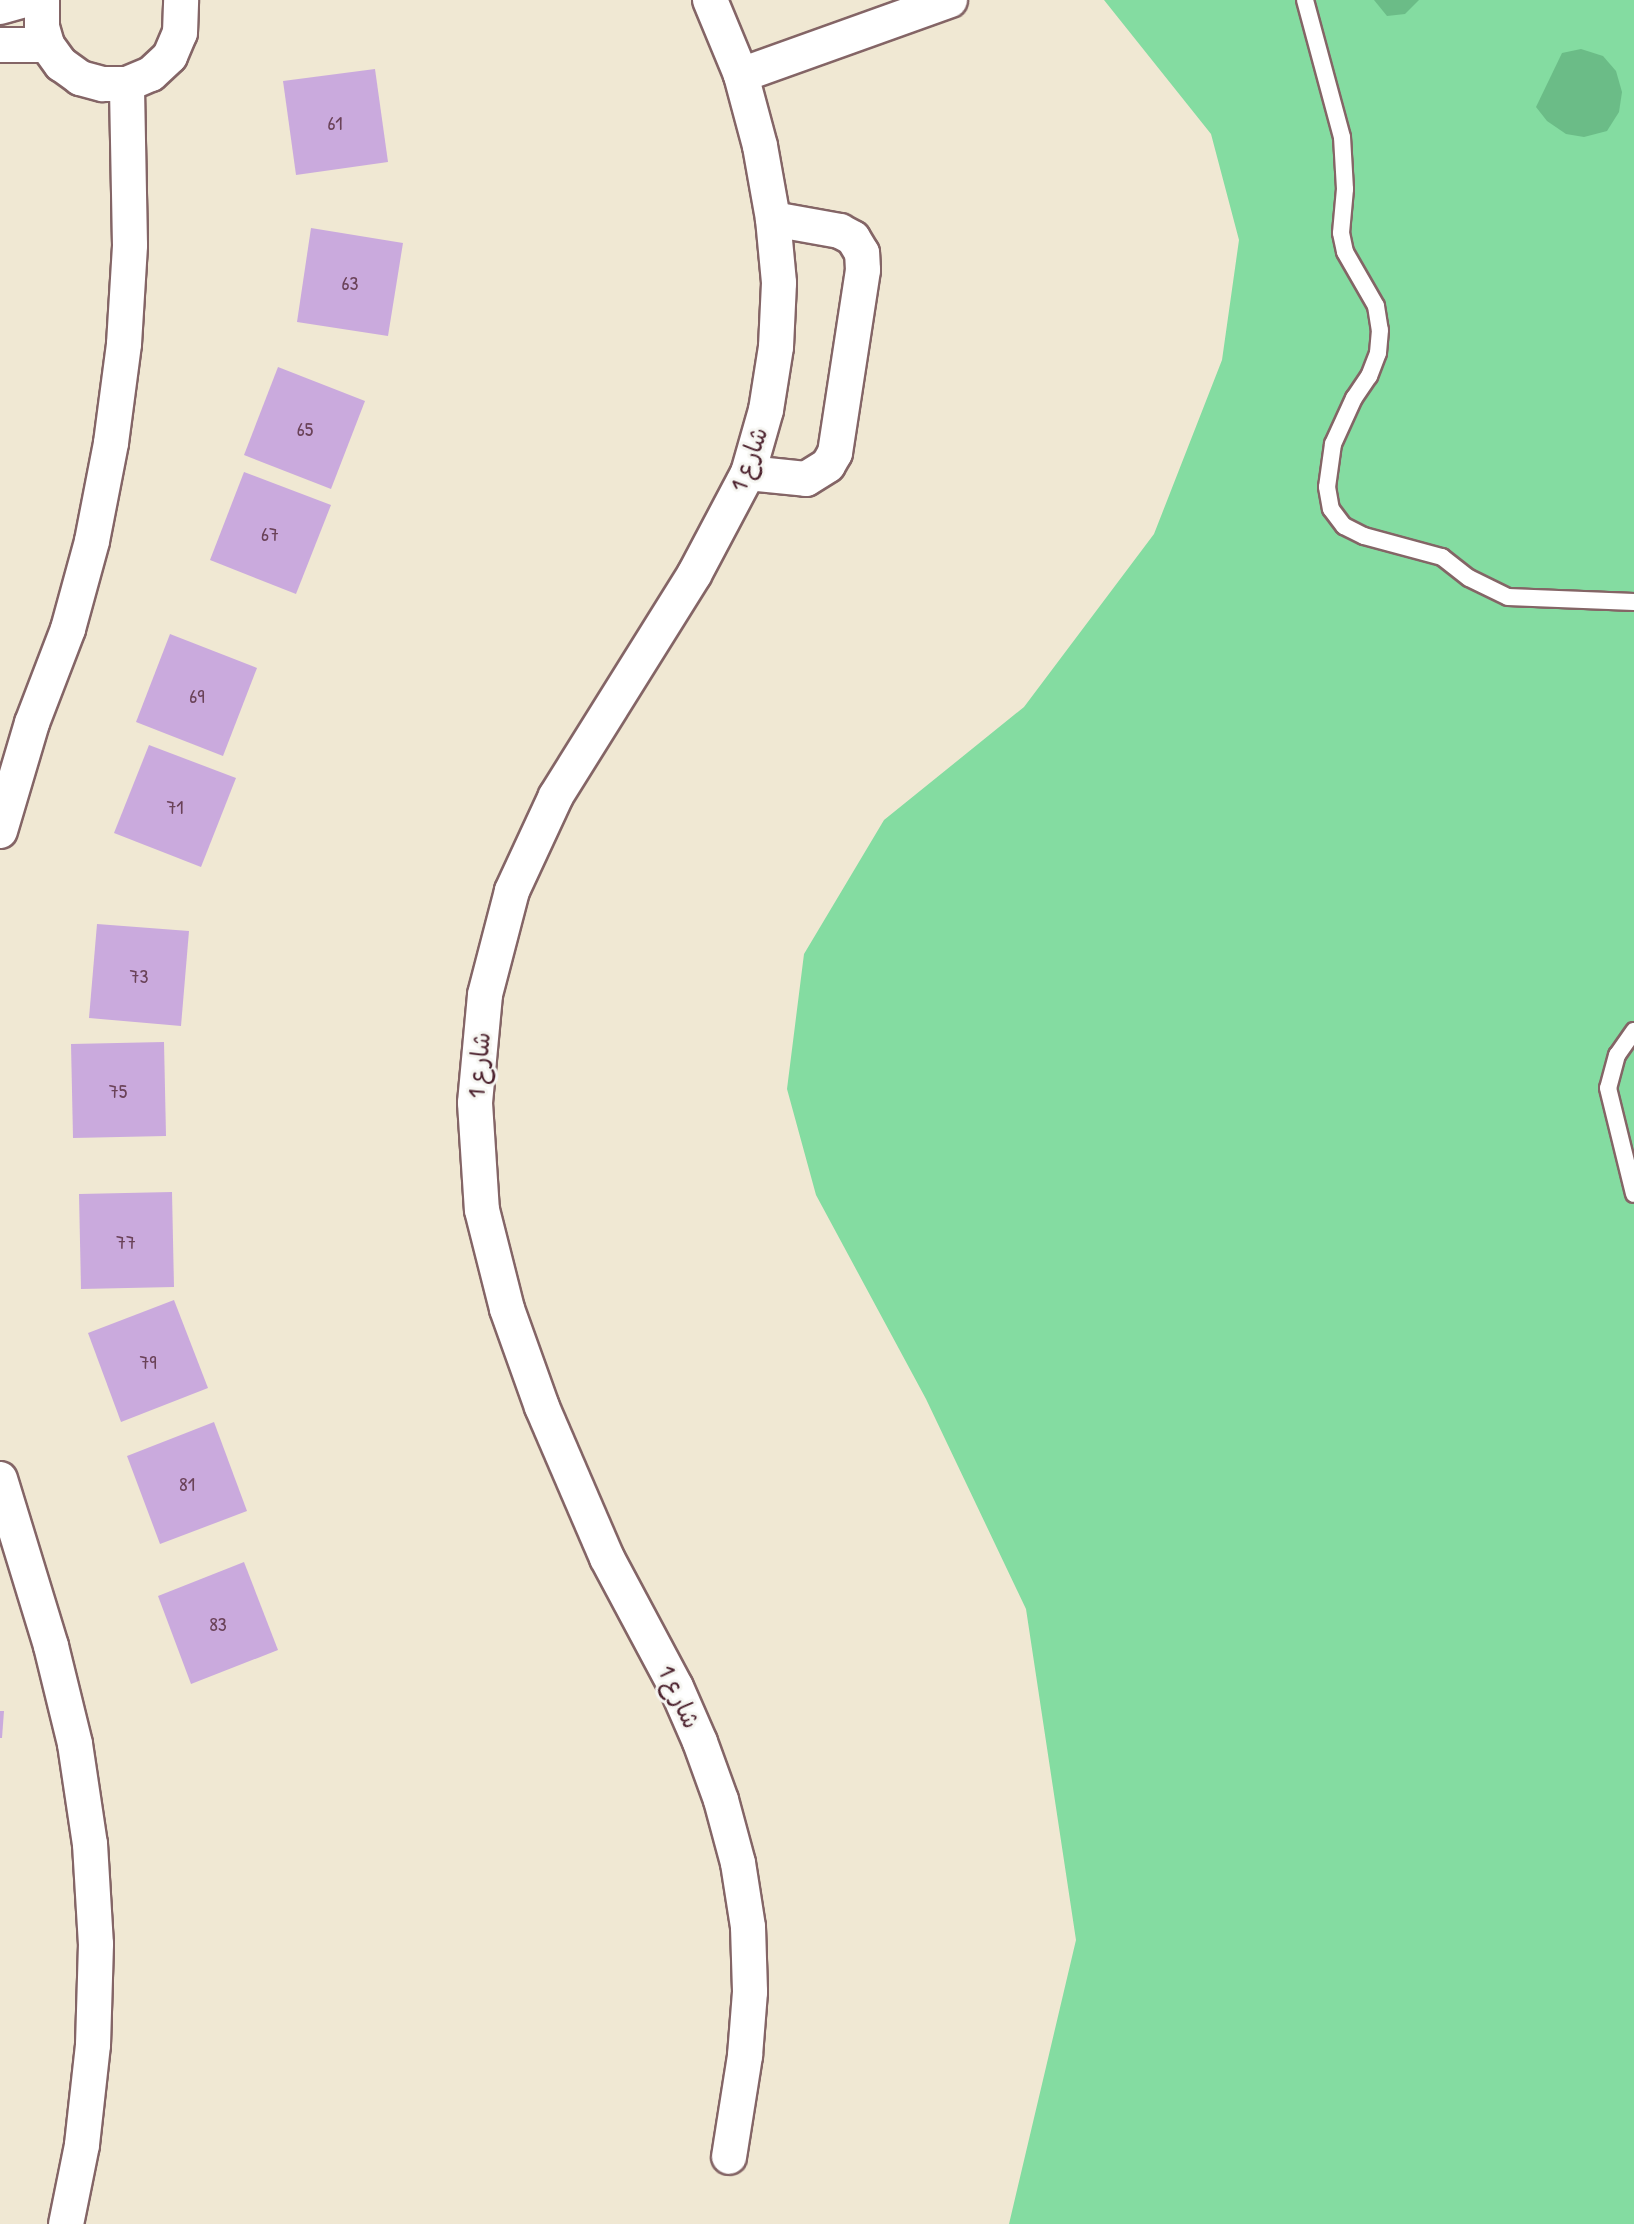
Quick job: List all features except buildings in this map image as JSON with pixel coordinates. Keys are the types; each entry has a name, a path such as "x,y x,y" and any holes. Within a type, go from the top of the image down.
{"street":[{"path":"0,7 25,0"},
{"path":"42,0 42,27 47,45 61,64 80,78 103,84 127,84 151,74 170,56 188,2"},
{"name":"شارع 1","path":"710,0 741,75 760,146 773,219 779,283 776,347 766,410 748,473 694,575 556,796 512,891 485,995 475,1103 482,1210 507,1309 542,1407 584,1508 676,1687 700,1742 721,1800 738,1863 748,1927 750,1992 745,2056 729,2157"},
{"path":"741,75 950,0"},
{"path":"0,45 47,45"},
{"path":"0,831 32,723 68,629 92,541 111,443 124,344 130,245 127,84"},
{"path":"748,473 806,479 828,465 835,453 863,270 862,253 853,238 840,231 773,219"},
{"path":"0,1479 51,1646 75,1744 90,1844 96,1944 93,2045 82,2145 66,2224"}],"lane":[{"path":"1305,0 1342,137 1345,189 1341,233 1345,252 1376,306 1380,330 1378,353 1369,376 1354,398 1333,444 1327,487 1331,509 1344,526 1364,536 1442,557 1469,578 1508,597 1634,602"},
{"path":"1634,1031 1617,1055 1608,1088 1634,1194"}],"green space":[{"path":"1104,0 1634,0 1634,2224 1009,2224 1076,1940 1026,1609 926,1399 816,1195 787,1089 804,954 884,820 1024,707 1154,534 1222,360 1239,240 1211,134"},
{"path":"1374,0 1419,0 1405,14 1387,16"},
{"path":"1581,49 1603,56 1616,71 1622,92 1619,112 1607,131 1584,137 1566,134 1547,121 1536,107 1562,53"}]}
